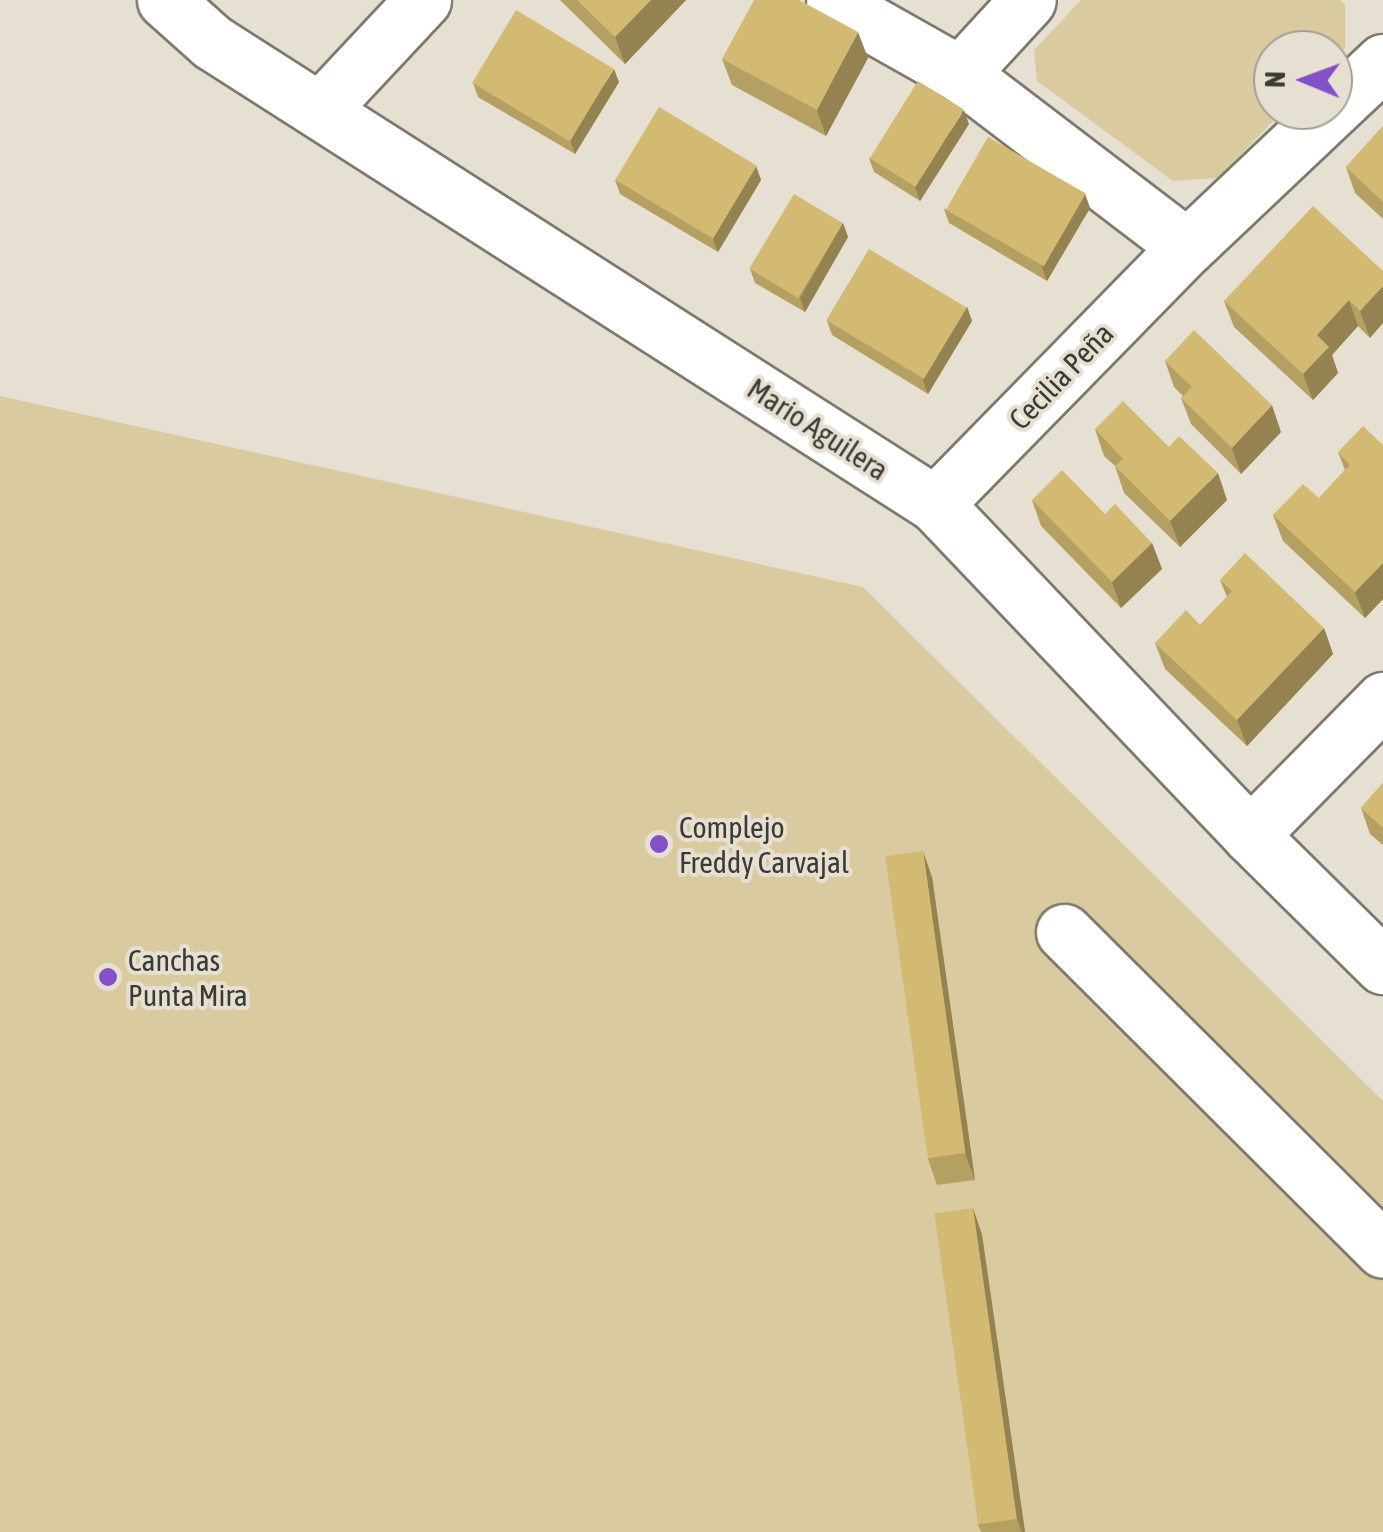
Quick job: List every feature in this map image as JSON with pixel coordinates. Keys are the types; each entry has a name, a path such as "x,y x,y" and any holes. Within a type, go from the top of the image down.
{"street":[{"name":"Mario Aguilera","path":"165,0 212,42 935,504 1250,835 1383,966"},
{"path":"320,110 423,0"},
{"path":"960,74 1028,0"},
{"path":"834,4 960,74 1187,247"},
{"name":"Cecilia Peña","path":"1353,91 1383,62"},
{"name":"Cecilia Peña","path":"935,504 1187,247 1312,130"},
{"path":"1250,835 1383,700"},
{"path":"1064,932 1383,1250"}],"shaded area":[{"path":"1081,0 1340,0 1345,4 1345,30 1253,30 1253,130 1265,130 1218,178 1173,181 1037,81 1034,50"},
{"name":"Complejo Freddy Carvajal","path":"0,396 863,587 1383,1101 1383,1532 0,1532"}],"building":[{"path":"577,0 651,0 615,37"},
{"path":"754,0 799,0 858,32 817,110 722,59"},
{"path":"516,10 614,69 570,142 472,83"},
{"path":"918,81 964,110 916,187 870,158"},
{"path":"659,107 757,166 713,239 615,180"},
{"path":"1383,126 1383,202 1346,167"},
{"path":"988,137 1086,193 1044,266 946,210"},
{"path":"794,194 843,223 798,298 749,269"},
{"path":"1313,206 1383,271 1383,286 1360,311 1349,300 1317,335 1329,347 1303,374 1224,301"},
{"path":"869,249 967,308 924,379 826,320"},
{"path":"1194,330 1272,405 1232,448 1181,398 1192,387 1165,361"},
{"path":"1123,401 1169,447 1179,436 1218,473 1170,521 1115,466 1123,459 1095,429"},
{"path":"1363,426 1383,445 1383,563 1355,592 1273,515 1303,484 1319,498 1350,465 1338,452"},
{"path":"1062,470 1105,514 1115,504 1152,543 1112,582 1032,500"},
{"path":"1245,553 1324,628 1237,720 1155,643 1186,610 1200,625 1232,591 1220,580"},
{"path":"1383,783 1383,828 1361,808"},
{"path":"923,851 965,1153 928,1158 885,856"},
{"path":"973,1208 1017,1519 978,1524 934,1213"}],"place":[{"name":"Complejo Freddy Carvajal","path":"659,844"},
{"name":"Canchas Punta Mira","path":"108,977"}]}
